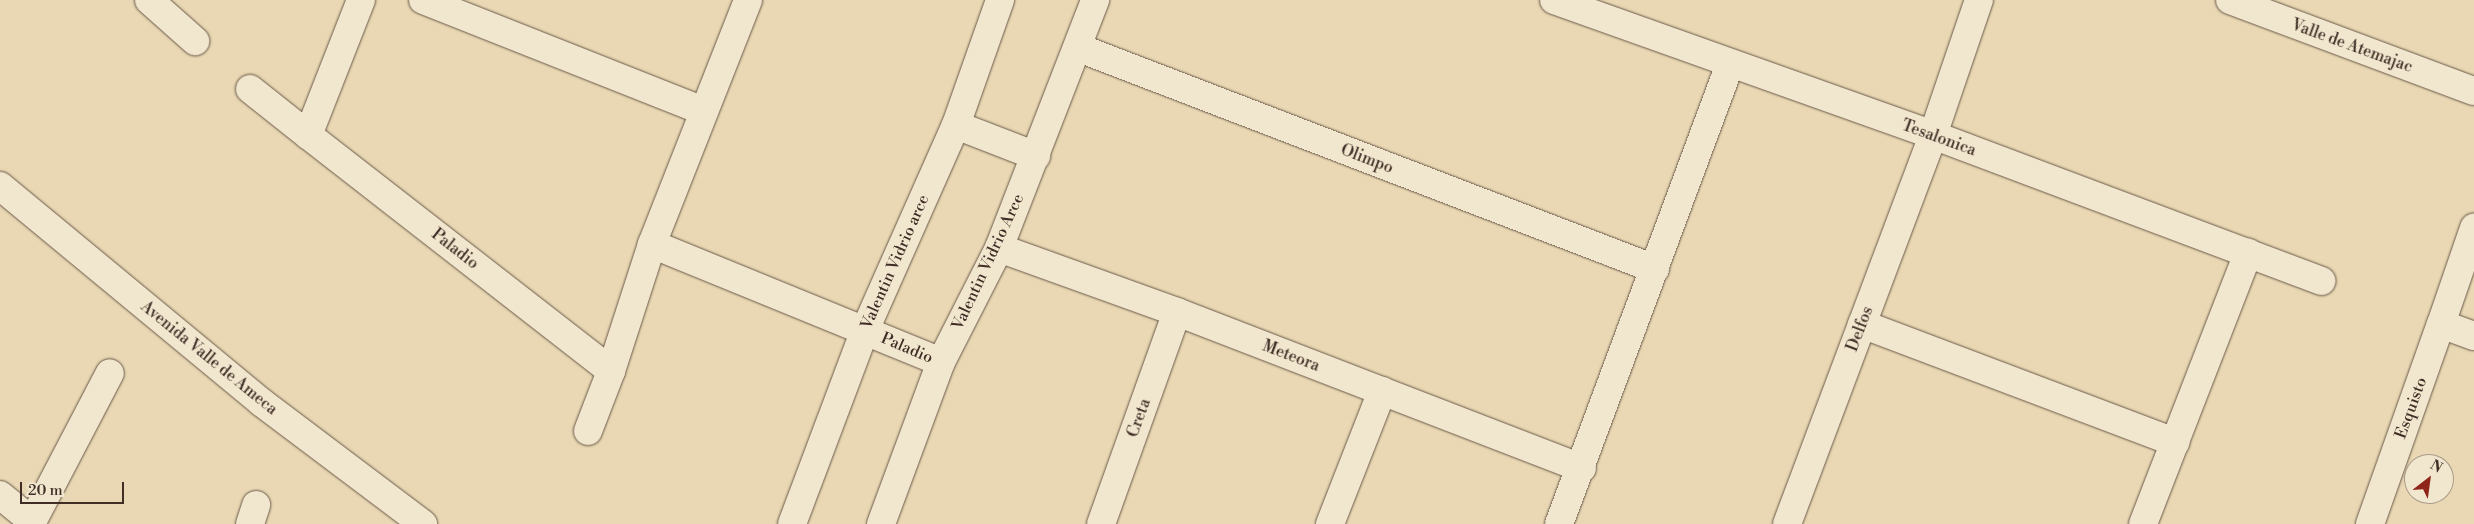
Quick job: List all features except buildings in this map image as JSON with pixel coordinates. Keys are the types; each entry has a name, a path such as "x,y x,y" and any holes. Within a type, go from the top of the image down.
{"street":[{"path":"149,0 195,41"},
{"path":"308,135 362,0"},
{"path":"422,0 704,111"},
{"path":"588,431 611,371 652,244 748,0"},
{"name":"Valentin Vidrio arce","path":"792,524 865,330 956,125 1000,0"},
{"name":"Valentin Vidrio Arce","path":"881,524 941,362 999,248 1079,48 1095,0"},
{"name":"Tesalonica","path":"1554,0 1730,65 1933,135 2322,282"},
{"name":"Delfos","path":"1790,523 1933,135 1979,0"},
{"name":"Valle de Atemajac","path":"2230,0 2474,91"},
{"name":"Olimpo","path":"1079,48 1655,269"},
{"path":"1559,524 1582,468 1730,65"},
{"name":"Paladio","path":"250,89 611,371"},
{"path":"956,125 1036,156"},
{"name":"Avenida Valle de Ameca","path":"0,186 261,402 423,524"},
{"name":"Esquisto","path":"2370,524 2474,228"},
{"name":"Paladio","path":"652,244 941,362"},
{"name":"Meteora","path":"999,248 1176,312 1582,468"},
{"path":"2143,524 2248,253"},
{"name":"Creta","path":"1101,524 1176,312"},
{"path":"1862,324 2176,442"},
{"path":"2441,324 2474,336"},
{"path":"0,495 32,523 110,373"},
{"path":"1330,524 1382,391"}]}
